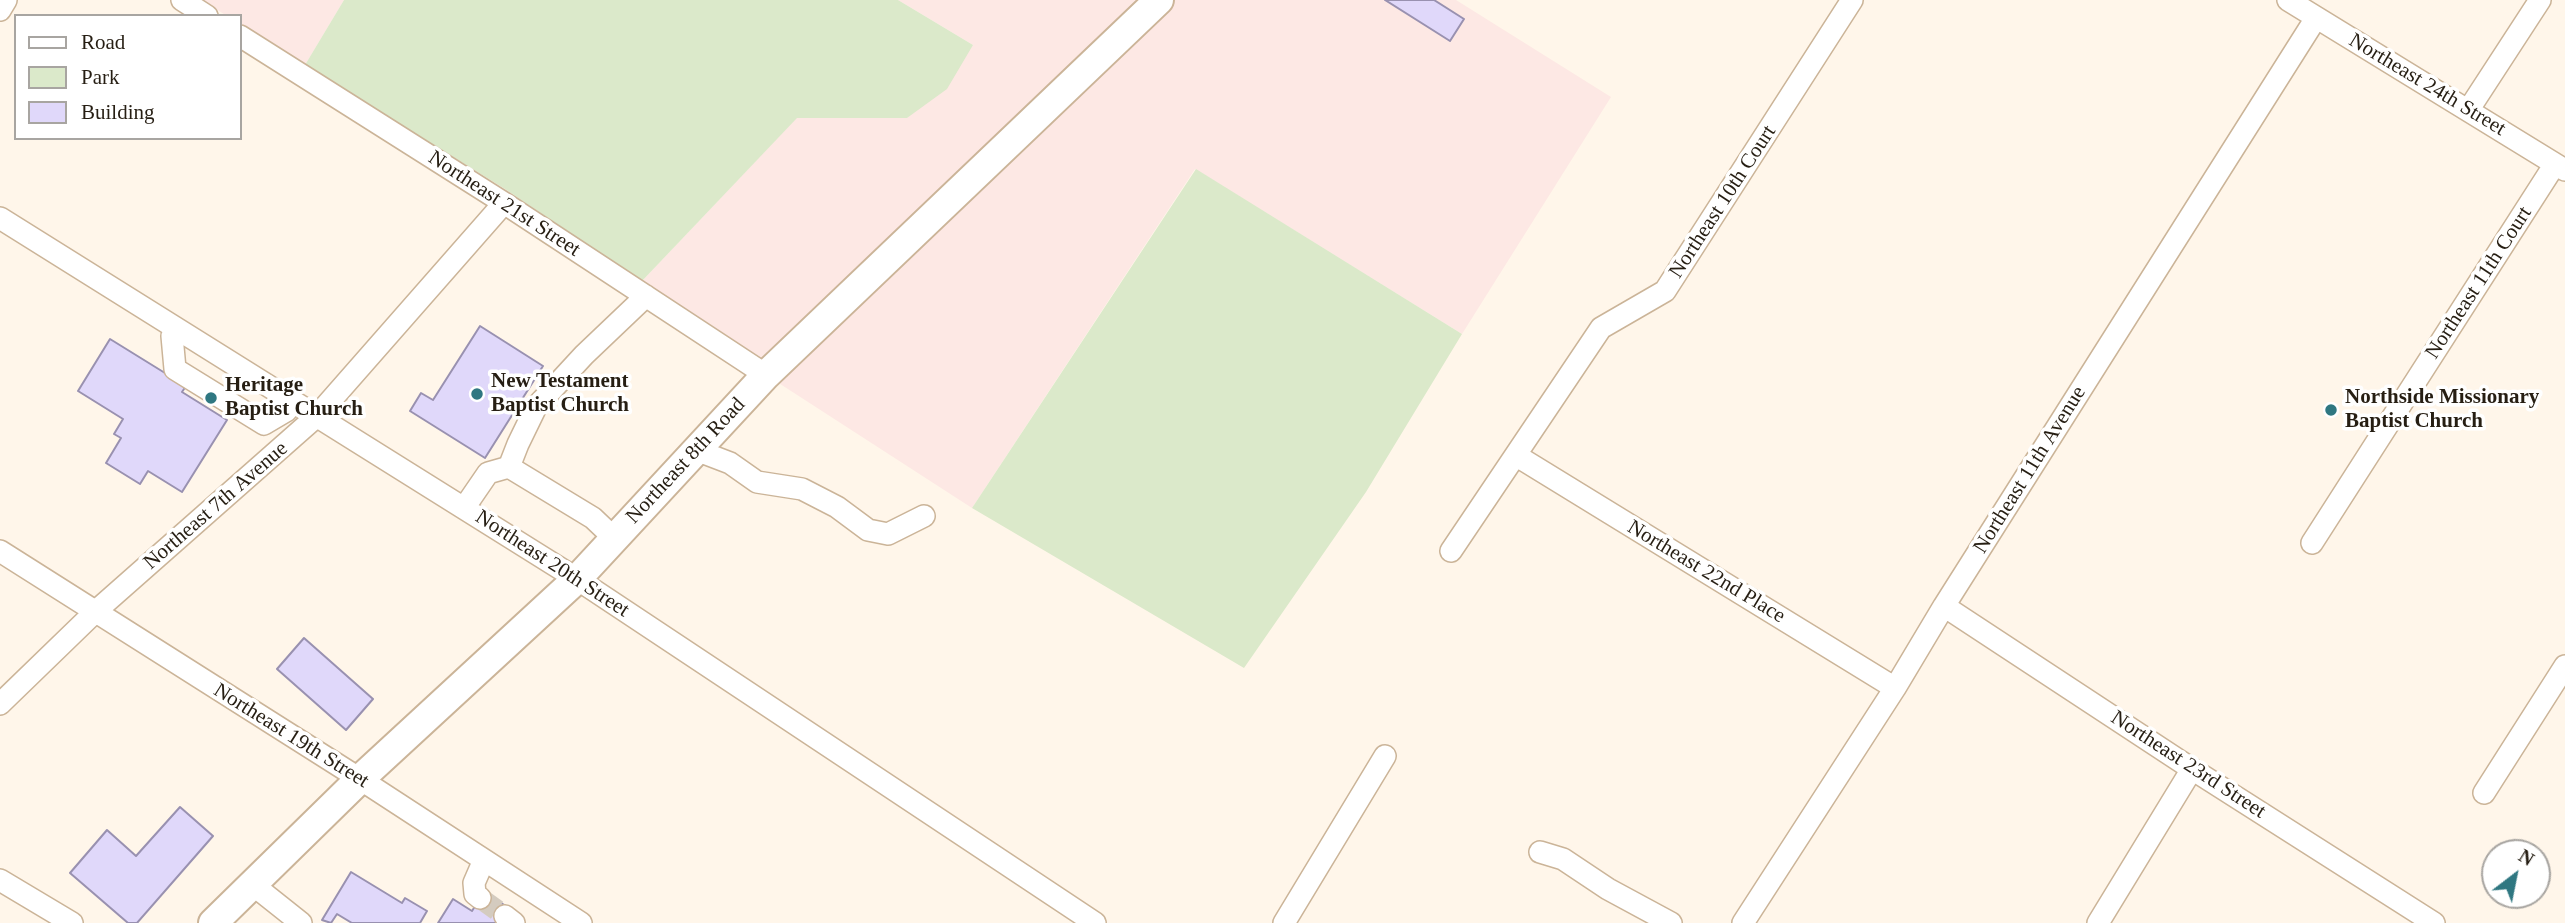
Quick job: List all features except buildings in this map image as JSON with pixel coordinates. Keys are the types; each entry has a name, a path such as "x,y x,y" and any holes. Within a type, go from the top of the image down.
{"main road":[{"name":"Northeast 8th Road","path":"213,923 360,779 577,579 766,375 1159,0"}],"street":[{"path":"0,10 6,0"},
{"path":"182,0 204,14"},
{"name":"Northeast 10th Court","path":"1451,551 1601,328 1665,291 1852,0"},
{"name":"Northeast 24th Street","path":"2288,0 2560,167"},
{"path":"2469,109 2540,0"},
{"name":"Northeast 11th Avenue","path":"1743,923 1895,688 1944,606 2316,18"},
{"name":"Northeast 21st Street","path":"242,37 505,203 766,375"},
{"name":"Northeast 11th Court","path":"2312,542 2560,167"},
{"name":"Northeast 7th Avenue","path":"0,704 96,611 317,416 505,203"},
{"name":"Northeast 20th Street","path":"0,218 577,579 1095,923"},
{"path":"509,467 537,407 584,355 646,296"},
{"path":"176,328 172,336 175,369 264,424 286,411 295,402"},
{"path":"696,450 730,463 757,482 802,489 837,508 868,530 888,534 924,516"},
{"name":"Northeast 22nd Place","path":"1517,456 1895,688"},
{"path":"464,508 488,472 509,467 593,518 614,538"},
{"name":"Northeast 19th Street","path":"0,551 360,779 581,923"},
{"name":"Northeast 23rd Street","path":"1944,606 2192,769 2434,923"},
{"path":"2484,793 2565,666"},
{"path":"1284,923 1385,756"},
{"path":"2098,923 2192,769"},
{"path":"1540,852 1563,859 1608,889 1671,923"},
{"path":"480,898 475,894 474,883 484,860"},
{"path":"0,880 72,923"},
{"path":"252,884 301,923"}],"shaded area":[{"path":"202,0 344,0 305,65 242,25 242,14 224,14"},
{"path":"898,0 1145,0 765,362 642,281 797,117 907,118 973,45"},
{"path":"1173,0 1456,0 1611,97 1462,334 1195,169 972,508 774,380"}],"green space":[{"path":"344,0 898,0 973,45 947,89 907,118 797,118 642,281 505,189 305,65"},
{"path":"1196,169 1462,334 1366,492 1244,668 972,508"}],"tunnel":[{"path":"480,898 505,916"}],"place":[{"name":"New Testament Baptist Church","path":"477,394"},
{"name":"Heritage Baptist Church","path":"211,398"},
{"name":"Northside Missionary Baptist Church","path":"2331,410"}]}
